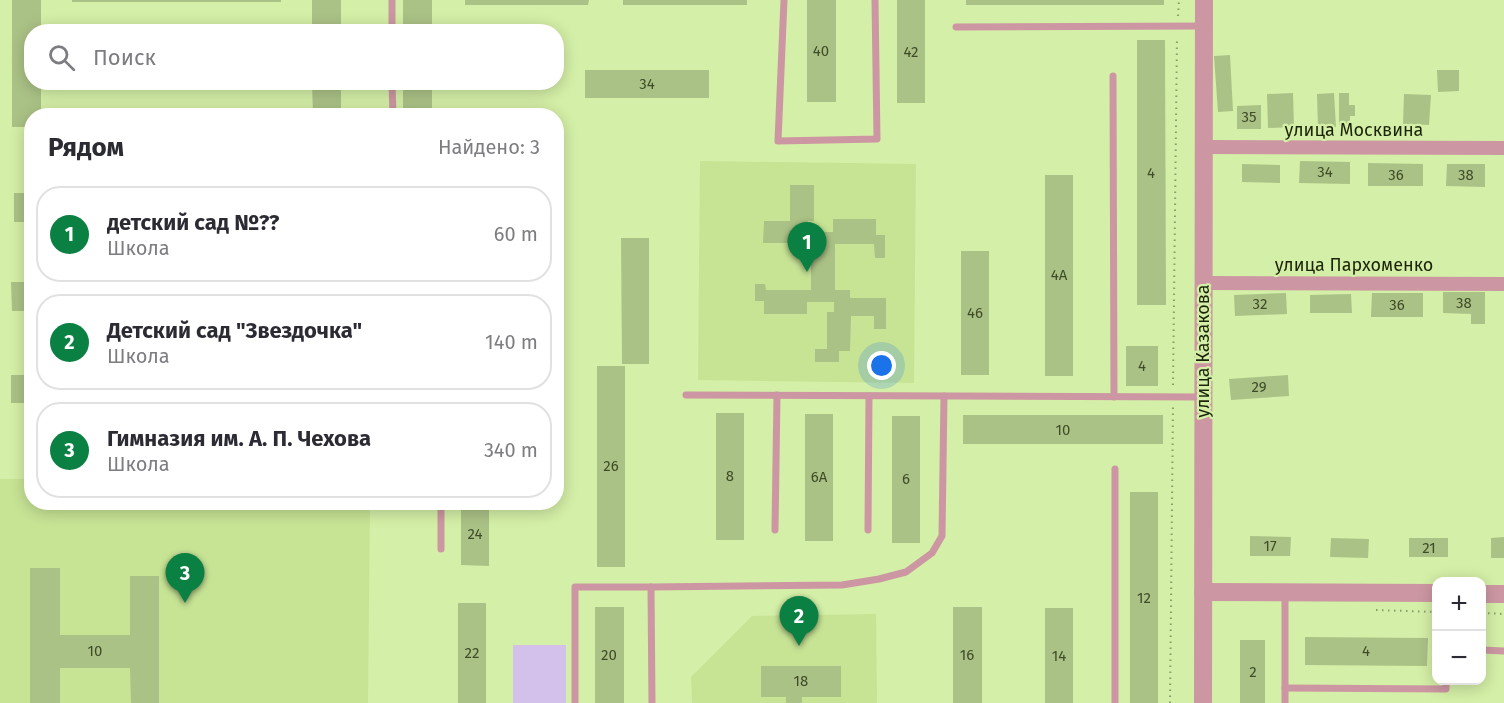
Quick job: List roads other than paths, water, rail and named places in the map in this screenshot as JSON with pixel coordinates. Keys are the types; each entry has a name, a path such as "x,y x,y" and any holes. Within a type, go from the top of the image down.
{"street":[{"name":"улица Казакова","path":"1203,703 1204,0"},
{"name":"улица Москвина","path":"1204,147 1504,148"},
{"name":"улица Пархоменко","path":"1203,283 1504,284"},
{"path":"1203,592 1432,593"},
{"path":"1486,594 1504,594"}],"lane":[{"path":"392,0 392,24"},
{"path":"784,0 778,141 877,139 875,0"},
{"path":"956,27 1204,26"},
{"path":"1113,76 1114,397"},
{"path":"392,90 393,108"},
{"path":"686,395 1203,397"},
{"path":"776,530 777,395"},
{"path":"868,530 869,396"},
{"path":"575,703 575,588 842,585 906,572 932,553 942,536 944,396"},
{"path":"1115,469 1115,703"},
{"path":"441,510 441,549"},
{"path":"651,587 652,703"},
{"path":"1285,592 1285,703"},
{"path":"1486,650 1504,651"},
{"path":"1285,688 1446,689 1446,685"}],"place":[{"name":"детский сад №??","path":"807,272"},
{"name":"Гимназия им. А. П. Чехова","path":"185,603"},
{"name":"Детский сад \"Звездочка\"","path":"799,646"}]}
